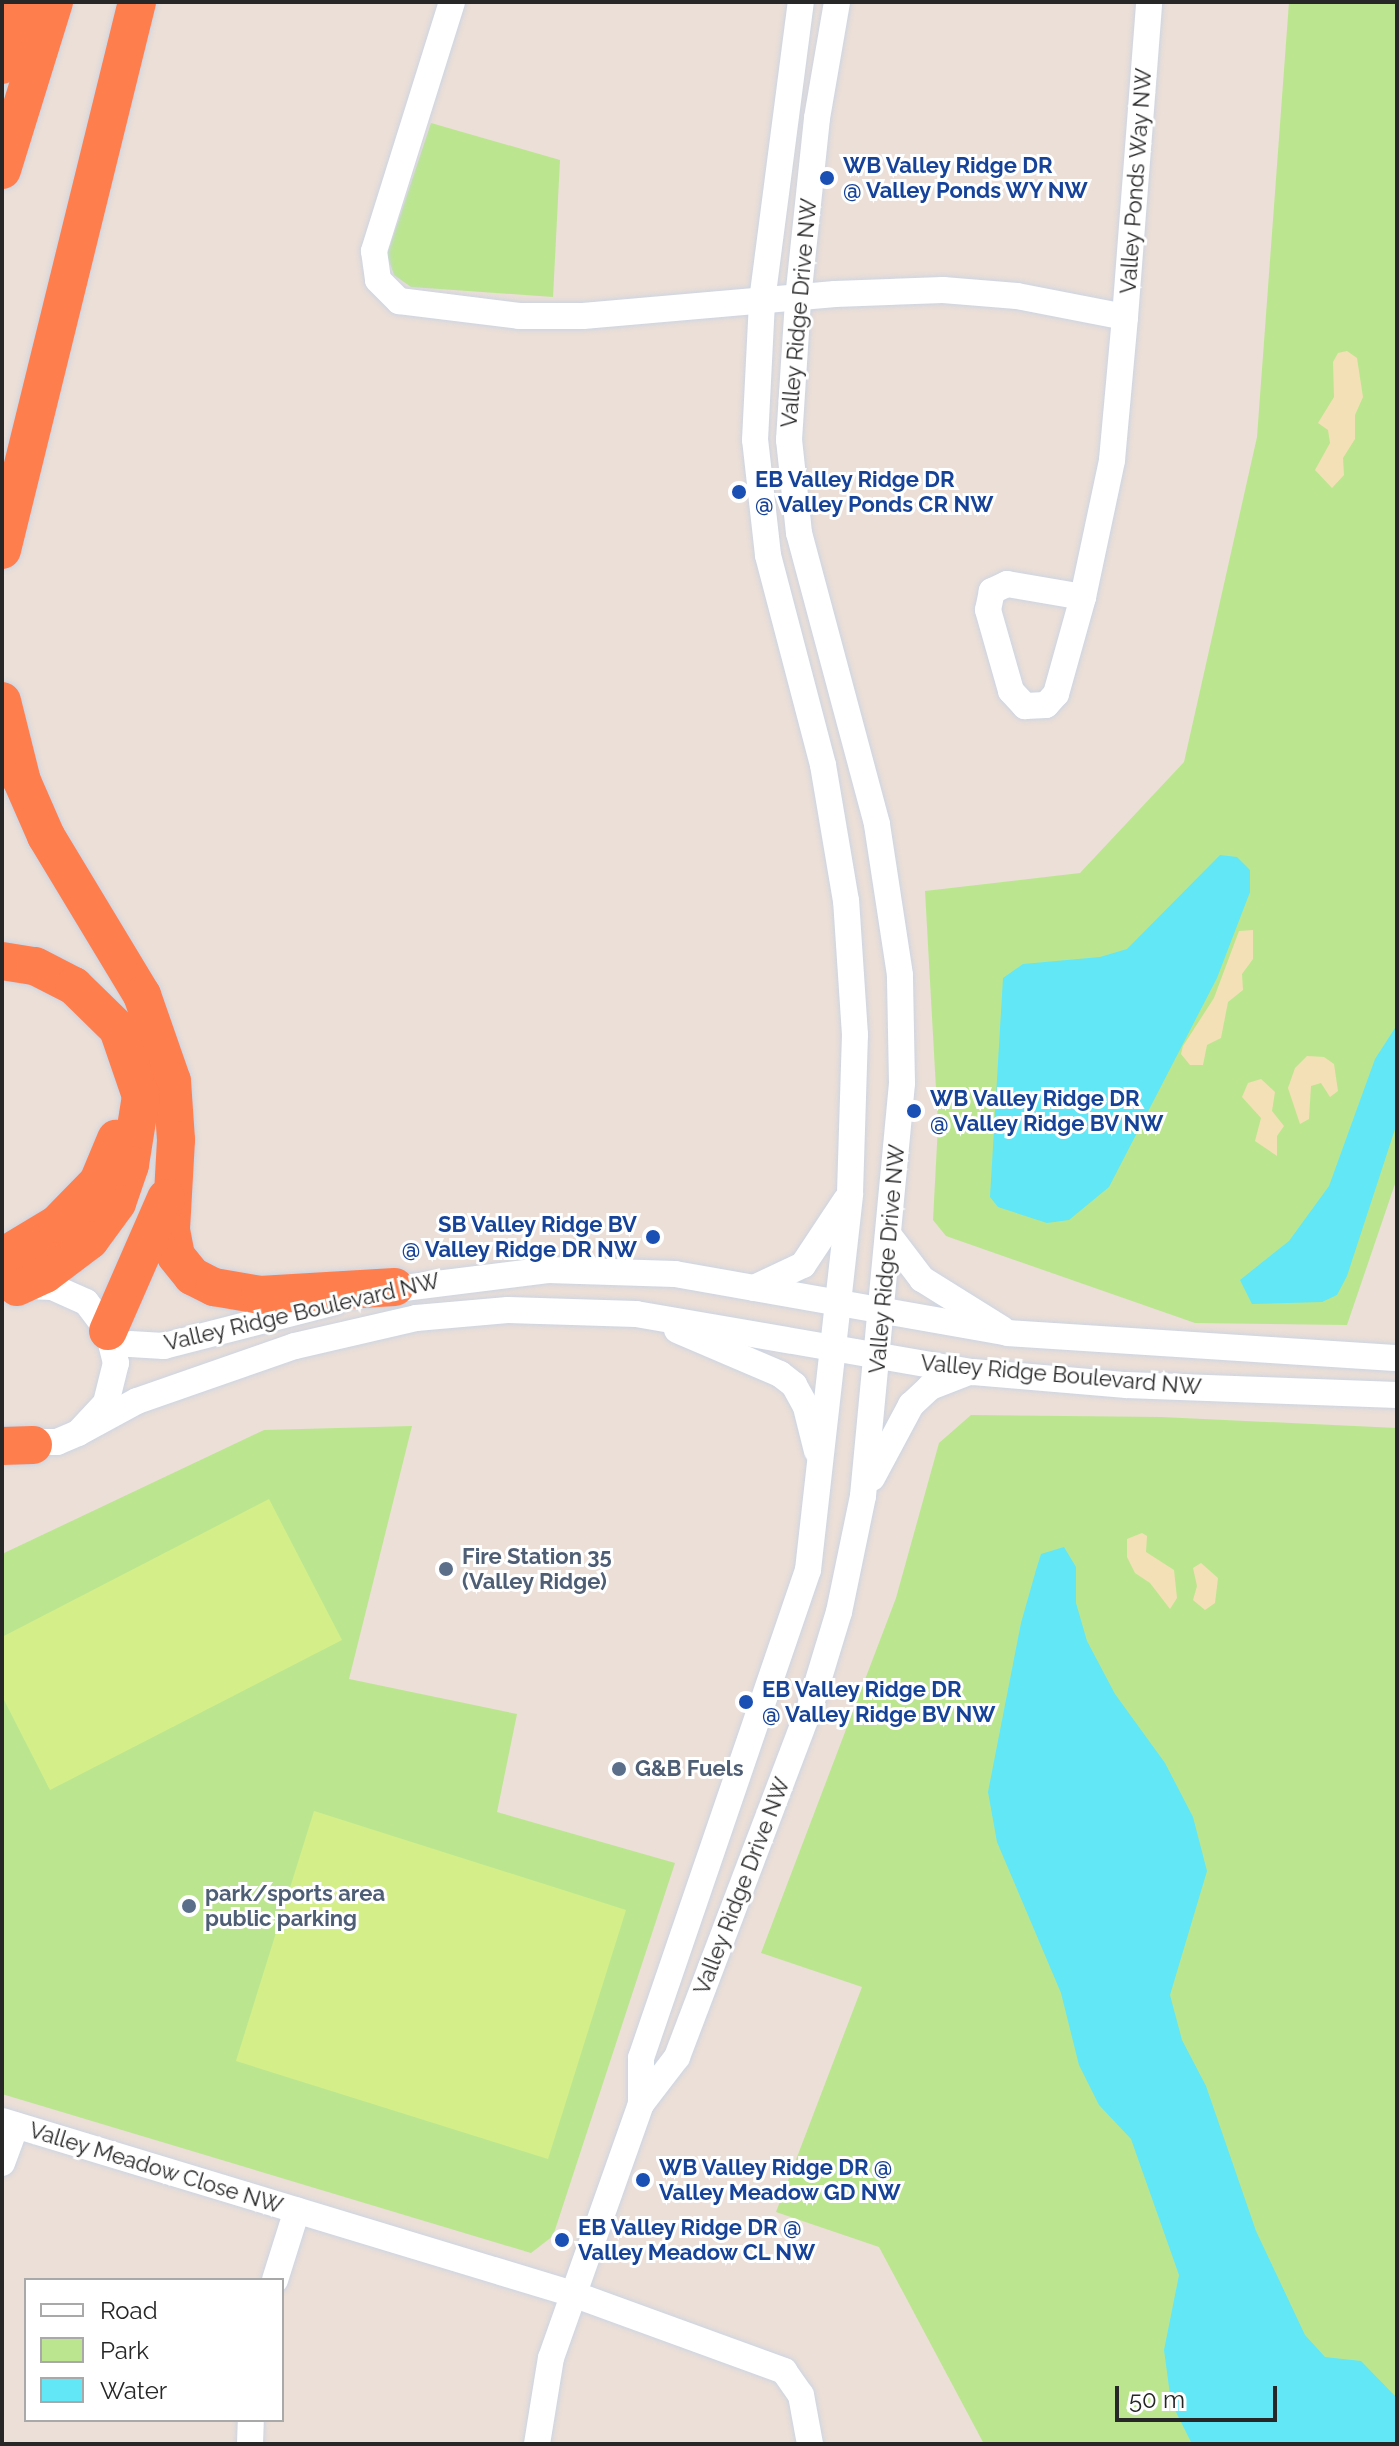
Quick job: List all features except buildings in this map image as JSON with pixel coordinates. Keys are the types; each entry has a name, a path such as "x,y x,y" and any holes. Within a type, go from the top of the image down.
{"highway":[{"path":"2,65 24,2"},
{"path":"2,170 54,2"},
{"path":"2,550 137,2"},
{"path":"2,701 22,781 46,836 142,995 172,1081 174,1180 171,1230 176,1256 192,1276 214,1287 260,1295 395,1287"},
{"path":"2,961 35,966 74,986 118,1029 132,1062 141,1096 137,1129 117,1203 90,1240 45,1274 7,1279"},
{"path":"110,1337 174,1180"}],"street":[{"name":"Valley Ponds Way NW","path":"452,2 374,251 375,273 389,295 408,304 519,316 898,290 980,292 1125,317 1149,2"},
{"name":"Valley Ridge Drive NW","path":"641,2104 641,2058 798,1607 812,1549 850,1193 855,1035 846,901 823,765 775,588 762,514 755,428 762,301 801,2"},
{"name":"Valley Ridge Drive NW","path":"537,2444 551,2358 641,2104 677,2057 806,1718 839,1612 863,1496 879,1357 902,1083 899,962 877,824 797,519 789,440 798,299 817,118 837,2"},
{"path":"1083,597 1007,584 992,591 988,603 1011,691 1025,706 1039,708 1056,694 1083,597 1112,460 1125,317"},
{"path":"754,1288 803,1265 850,1193"},
{"path":"890,1237 922,1279 1008,1333"},
{"name":"Valley Ridge Boulevard NW","path":"110,1337 164,1346 395,1287 504,1272 589,1270 675,1274 883,1314 1008,1333 1397,1358"},
{"path":"7,1279 70,1293 92,1309 110,1337 116,1363 106,1403 78,1433"},
{"name":"Valley Ridge Boulevard NW","path":"12,1442 78,1433 137,1401 224,1367 416,1318 508,1310 636,1314 973,1372 1126,1385 1397,1395"},
{"path":"636,1314 730,1351 794,1385 806,1407 822,1473"},
{"path":"863,1496 911,1405 930,1387 973,1372"},
{"name":"Valley Meadow Close NW","path":"2,2163 9,2123 573,2294 784,2371 801,2395 810,2444"},
{"name":"Valley Meadow Close NW","path":"276,2278 297,2210"},
{"path":"250,2444 251,2422"}],"green space":[{"path":"1289,2 1397,2 1397,1178 1347,1325 1195,1323 946,1236 933,1220 938,1125 925,891 1080,873 1184,762 1257,437"},
{"path":"431,123 560,160 553,297 411,287 394,275 387,255"},
{"path":"971,1415 1161,1417 1397,1428 1397,2444 984,2444 879,2247 776,2212 862,1987 761,1953 896,1598 939,1443"},
{"path":"412,1426 349,1679 517,1714 497,1812 675,1863 553,2236 531,2253 2,2094 2,1554 264,1430"},
{"path":"269,1499 342,1640 50,1790 2,1696 2,1637"},
{"path":"314,1811 626,1910 548,2159 236,2061"}],"sand":[{"path":"1347,351 1357,358 1363,397 1355,415 1355,439 1343,458 1344,475 1332,488 1315,470 1330,443 1328,430 1318,423 1334,397 1333,362 1338,353"},
{"path":"1253,930 1253,959 1242,974 1243,990 1228,1002 1221,1038 1207,1045 1203,1065 1190,1065 1181,1054 1183,1046 1214,998 1239,931"},
{"path":"1307,1056 1324,1057 1334,1064 1338,1091 1330,1097 1321,1083 1311,1086 1309,1119 1300,1124 1288,1088 1295,1068"},
{"path":"1261,1079 1275,1092 1272,1111 1284,1126 1277,1136 1277,1156 1255,1141 1261,1118 1242,1097 1248,1083"},
{"path":"1142,1533 1147,1536 1146,1552 1174,1570 1177,1598 1170,1609 1150,1583 1135,1573 1127,1557 1127,1539"},
{"path":"1201,1563 1218,1578 1215,1603 1205,1610 1193,1600 1197,1586 1193,1568"}],"water":[{"path":"1220,855 1237,857 1250,870 1250,892 1217,978 1109,1187 1069,1220 1047,1223 998,1207 990,1197 1003,978 1023,964 1100,957 1127,949"},
{"path":"1397,1025 1397,1123 1347,1276 1337,1295 1322,1302 1252,1304 1240,1280 1289,1241 1329,1186 1375,1059"},
{"path":"1064,1547 1076,1567 1076,1603 1087,1641 1115,1694 1165,1763 1193,1817 1207,1871 1170,1995 1182,2040 1206,2086 1256,2231 1305,2335 1325,2357 1361,2361 1397,2398 1396,2444 1192,2444 1171,2402 1164,2350 1179,2275 1131,2139 1099,2105 1079,2065 1061,1993 997,1842 988,1792 1021,1623 1036,1570 1041,1554"}],"place":[{"name":"WB Valley Ridge DR @ Valley Ponds WY NW","path":"827,178"},
{"name":"EB Valley Ridge DR @ Valley Ponds CR NW","path":"739,492"},
{"name":"WB Valley Ridge DR @ Valley Ridge BV NW","path":"914,1111"},
{"name":"SB Valley Ridge BV @ Valley Ridge DR NW","path":"653,1237"},
{"name":"Fire Station 35 (Valley Ridge)","path":"446,1569"},
{"name":"EB Valley Ridge DR @ Valley Ridge BV NW","path":"746,1702"},
{"name":"G&B Fuels","path":"619,1769"},
{"name":"park/sports area public parking","path":"189,1906"},
{"name":"WB Valley Ridge DR @ Valley Meadow GD NW","path":"643,2180"},
{"name":"EB Valley Ridge DR @ Valley Meadow CL NW","path":"562,2240"}]}
